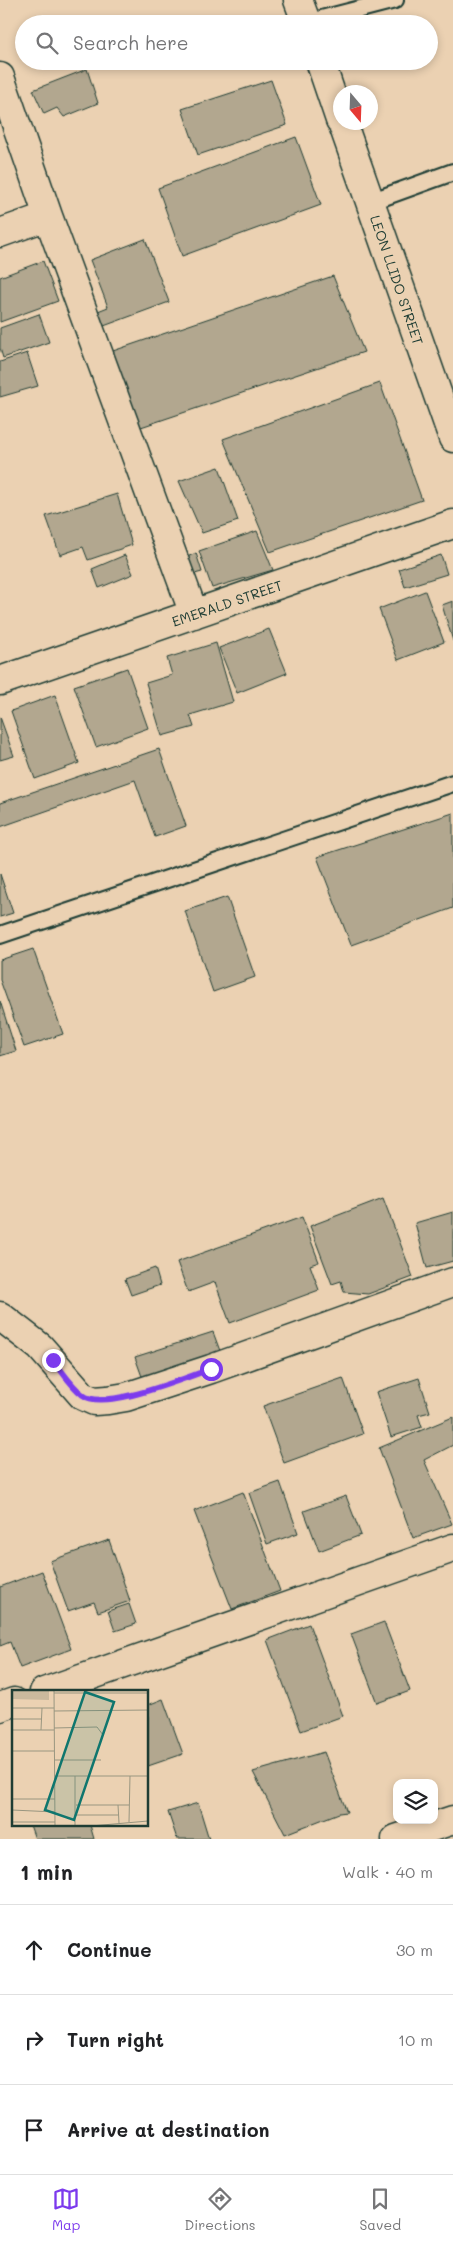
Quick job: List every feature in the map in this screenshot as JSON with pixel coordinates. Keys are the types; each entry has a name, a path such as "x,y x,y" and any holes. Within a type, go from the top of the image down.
{"street":[{"name":"LEON LLIDO STREET","path":"323,70 333,98"},
{"path":"0,77 48,216 194,614"},
{"name":"LEON LLIDO STREET","path":"344,130 453,438"},
{"path":"0,233 48,216"},
{"name":"EMERALD STREET","path":"0,681 453,524"},
{"path":"0,1316 40,1347 83,1396 94,1401 108,1400 126,1397 202,1372 453,1282"},
{"path":"50,1690 453,1548"},
{"path":"0,1707 12,1703"},
{"path":"396,1839 453,1820"}],"lane":[{"path":"310,15 395,0"},
{"path":"370,202 453,172"},
{"path":"0,935 453,782"}],"building":[{"path":"87,70 98,103 64,117 57,108 44,114 33,90"},
{"path":"271,80 287,125 198,155 182,109"},
{"path":"296,137 321,205 182,256 158,188"},
{"path":"145,239 169,302 93,330 88,315 108,307 90,260"},
{"path":"43,261 58,301 0,322 0,277"},
{"path":"333,276 364,352 138,428 110,352"},
{"path":"39,314 49,342 3,358 0,348 0,328"},
{"path":"27,353 38,386 0,397 0,362"},
{"path":"380,383 422,500 270,552 223,439"},
{"path":"219,467 238,521 202,533 179,481"},
{"path":"117,494 132,545 88,560 83,547 60,555 46,516"},
{"path":"257,531 273,570 212,588 199,551"},
{"path":"196,553 202,572 191,575 185,558"},
{"path":"125,555 133,574 99,588 92,569"},
{"path":"441,555 447,574 405,587 399,569"},
{"path":"425,591 444,642 398,660 379,609"},
{"path":"453,601 453,641 442,605"},
{"path":"269,629 287,673 237,693 219,648"},
{"path":"216,643 233,702 190,715 194,727 162,736 146,683 172,675 167,658"},
{"path":"127,668 148,728 96,747 74,686"},
{"path":"55,695 79,763 35,779 11,711"},
{"path":"0,717 14,756 0,760"},
{"path":"159,749 186,826 155,837 135,780 0,827 0,803"},
{"path":"453,813 453,908 351,945 317,857"},
{"path":"0,874 13,913 0,917"},
{"path":"227,897 255,977 213,992 185,911"},
{"path":"33,949 63,1034 24,1047 0,980 0,960"},
{"path":"0,1001 16,1051 0,1056"},
{"path":"383,1198 413,1277 368,1294 344,1292 341,1281 332,1284 310,1226"},
{"path":"453,1212 453,1261 427,1268 415,1223"},
{"path":"302,1217 319,1262 310,1265 319,1290 230,1323 215,1282 188,1292 177,1262"},
{"path":"155,1268 160,1285 131,1295 125,1279"},
{"path":"213,1332 223,1359 145,1385 135,1357"},
{"path":"343,1378 363,1434 284,1463 263,1406"},
{"path":"419,1378 430,1412 418,1415 422,1427 391,1437 376,1392"},
{"path":"453,1417 453,1445 424,1460 452,1524 413,1538 379,1448"},
{"path":"280,1482 298,1533 267,1544 249,1493"},
{"path":"243,1492 280,1591 232,1609 194,1511"},
{"path":"346,1496 361,1535 319,1551 304,1511"},
{"path":"109,1540 130,1601 98,1612 94,1602 68,1611 50,1561"},
{"path":"42,1571 71,1649 20,1668 10,1642 0,1646 0,1587"},
{"path":"129,1604 136,1624 115,1631 108,1611"},
{"path":"384,1622 410,1691 377,1703 351,1634"},
{"path":"309,1624 343,1716 301,1731 267,1640"},
{"path":"163,1699 183,1754 149,1766 149,1705"},
{"path":"324,1752 347,1812 339,1813 285,1834 253,1772"},
{"path":"198,1803 209,1839 177,1839 168,1812"},
{"path":"30,1826 90,1826 94,1839 35,1839"}],"route":[{"path":"53,1360 83,1396 94,1401 126,1397 211,1369"}]}
